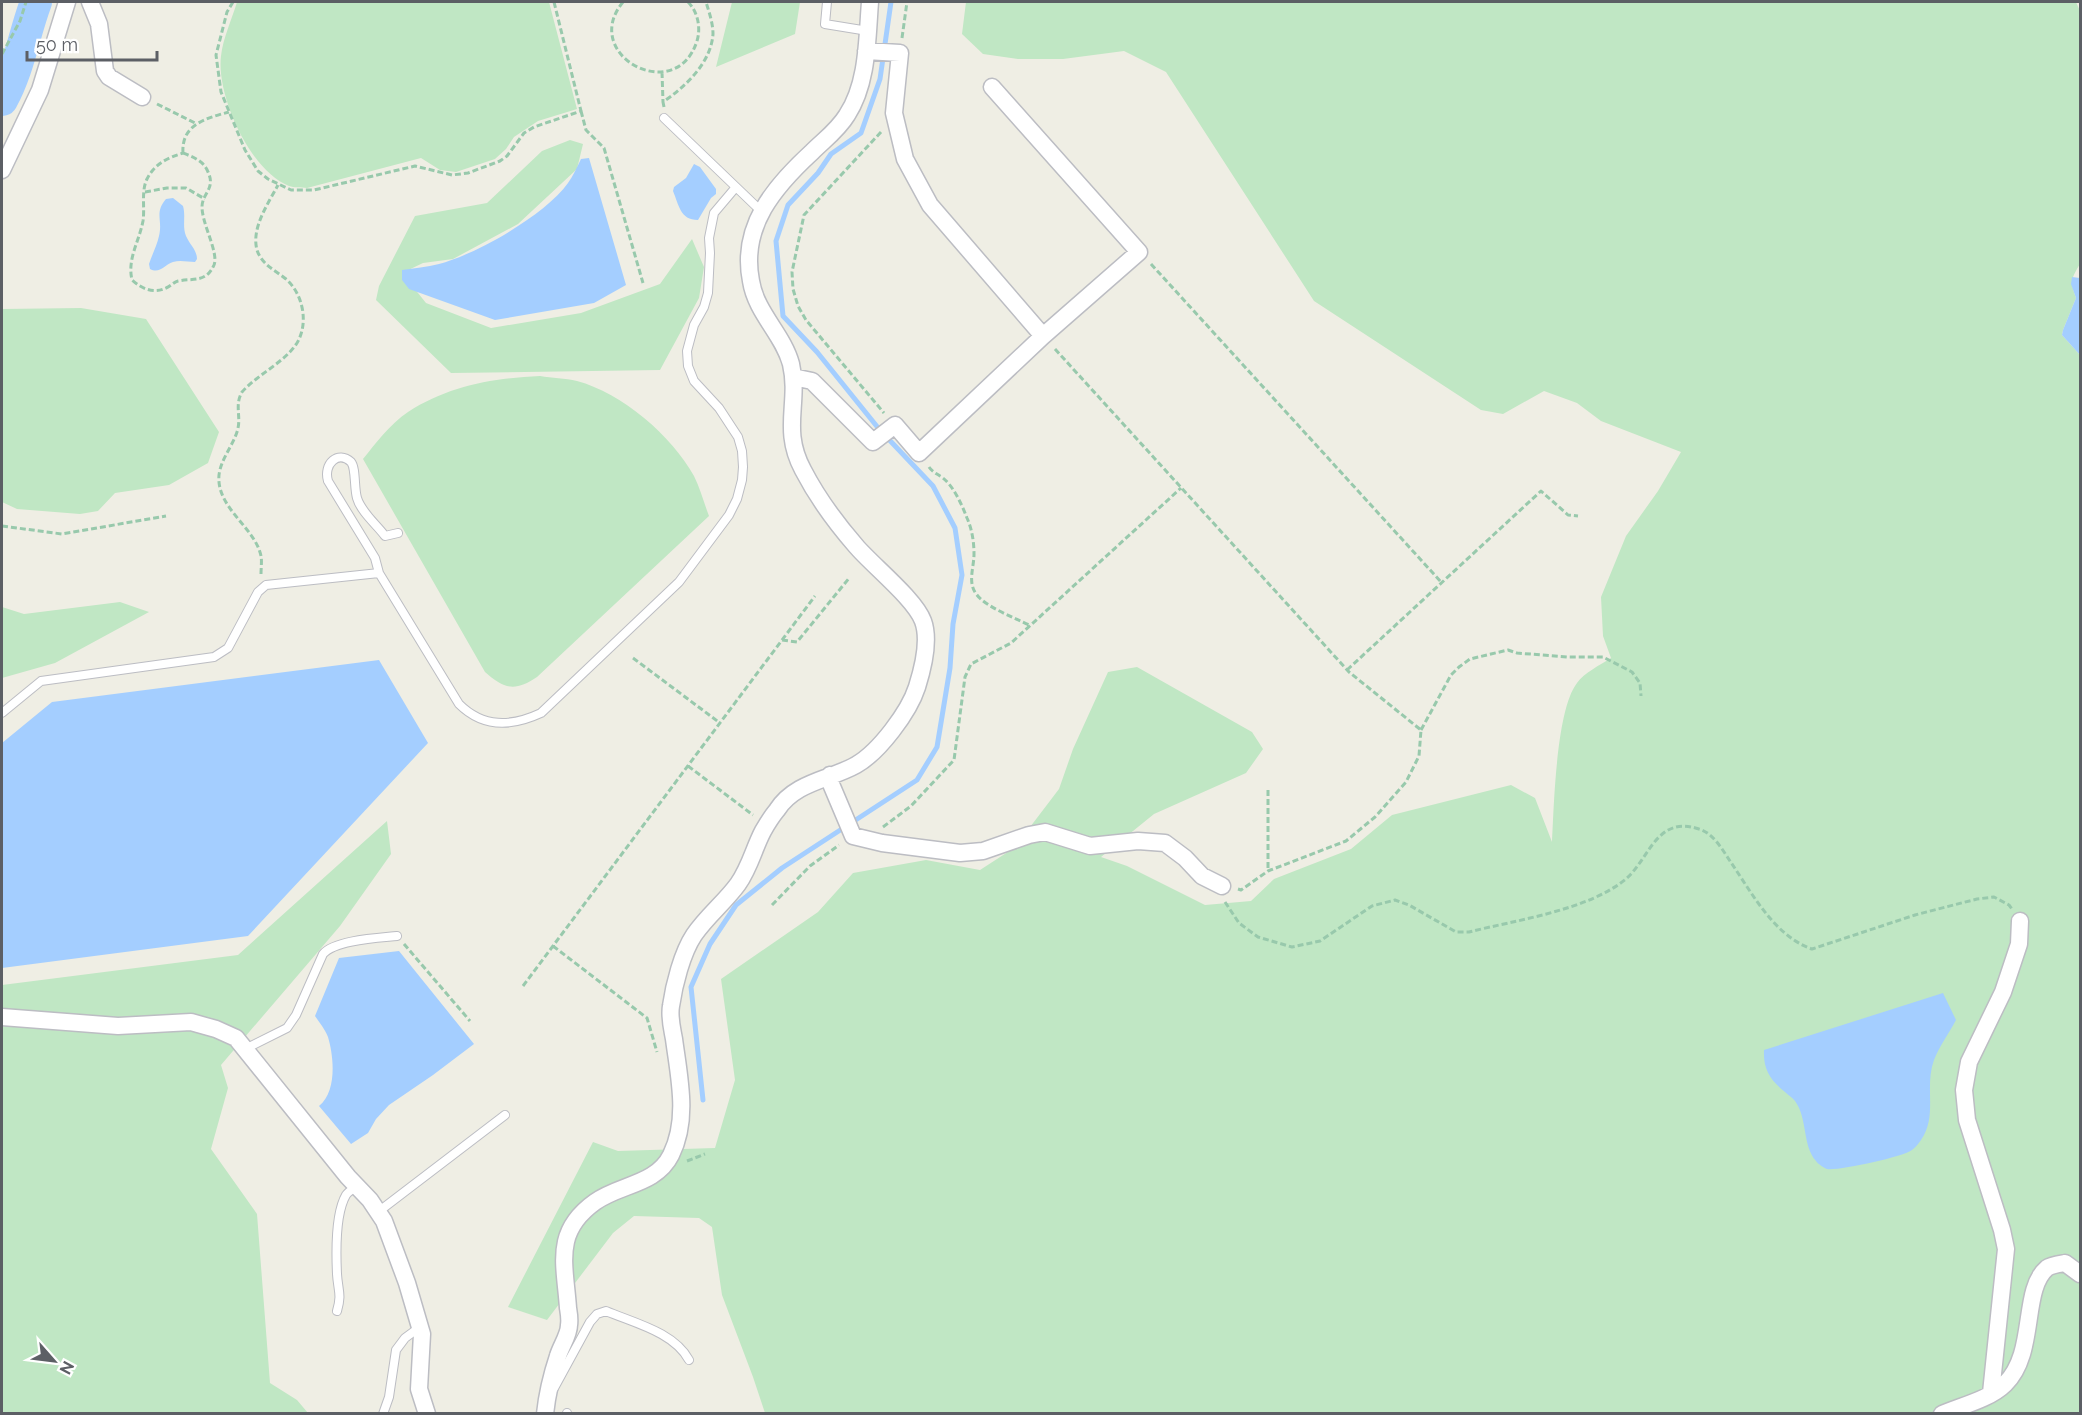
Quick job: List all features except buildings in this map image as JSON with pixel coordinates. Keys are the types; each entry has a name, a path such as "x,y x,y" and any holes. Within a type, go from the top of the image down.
{"street":[{"path":"2,170 40,90 67,2"},
{"path":"90,2 99,24 105,71 109,77 142,97"},
{"path":"545,1413 558,1354 570,1328 563,1248 568,1232 577,1218 596,1201 659,1172 671,1156 678,1137 682,1102 670,1012 676,980 692,939 740,881 767,825 781,804 797,789 855,765 876,751 894,728 916,692 926,643 923,621 912,604 856,546 827,510 801,469 792,441 793,377 790,358 759,306 750,281 749,250 761,211 786,176 838,128 858,95 866,51 870,2"},
{"path":"866,51 900,53 894,113 905,159 930,205 1043,336"},
{"path":"793,377 812,381 873,442 895,425 919,453 1043,336 1139,252 992,87"},
{"path":"830,775 842,810 860,838 960,853 982,851 1045,832 1090,846 1138,841 1166,843 1202,876 1222,886"},
{"path":"1991,1393 2006,1249 1967,1120 1964,1090 1969,1062 2003,993 2019,944 2019,921"},
{"path":"2,1017 118,1026 191,1022 236,1038 384,1221 407,1283 422,1334 418,1389 427,1413"},
{"path":"1942,1413 1974,1402 2004,1385 2018,1366 2027,1339 2038,1279 2049,1266 2065,1263 2080,1274"}],"lane":[{"path":"827,2 825,24 868,31"},
{"path":"664,118 761,211"},
{"path":"398,533 385,536 358,501 353,480 355,472 351,463 343,458 334,459 328,465 325,473 328,481 375,558 379,573 459,704 470,715 486,721 506,723 526,720 546,708 679,582 729,515 737,499 742,480 742,451 738,437 719,408 694,381 688,366 690,339 708,294 711,225 714,213 736,187"},
{"path":"2,713 41,681 214,657 228,648 258,592 266,585 379,573"},
{"path":"244,1049 287,1028 296,1015 323,954 328,948 370,938 397,936"},
{"path":"378,1212 504,1115"},
{"path":"337,1311 341,1297 336,1253 340,1215 346,1195 357,1186"},
{"path":"548,1395 558,1384 590,1322 597,1314 606,1311 668,1337 684,1351 689,1360"},
{"path":"383,1413 389,1397 396,1350 405,1338 420,1327"}],"path":[{"path":"2,54 20,21 26,2"},
{"path":"233,2 227,12 216,55 221,93 245,150 258,171 268,179 291,190 314,190 415,165 452,175 468,173 500,162 525,133 534,127 580,111"},
{"path":"554,2 586,130 604,148 643,283"},
{"path":"623,2 617,8 613,21 616,48 624,60 635,68 648,72 662,72 681,64 694,49 699,34 698,19 688,2"},
{"path":"663,102 675,94 701,66 710,49 713,33 706,2"},
{"path":"900,53 907,2"},
{"path":"662,72 664,118"},
{"path":"142,97 195,123"},
{"path":"183,153 185,138 195,123 229,112"},
{"path":"894,113 878,135 804,215 792,272 793,289 798,306 806,320 895,425"},
{"path":"183,153 202,163 208,172 211,186 202,204 205,226 216,257 214,265 205,277 199,280 176,281 165,289 155,291 137,285 132,280 130,270 143,221 146,181 156,166 166,158 183,153"},
{"path":"262,588 261,555 224,498 219,475 222,462 232,446 238,429 237,400 242,392 289,352 298,341 303,328 301,300 287,280 269,268 257,250 256,238 260,223 279,184"},
{"path":"145,192 167,188 186,188 205,199"},
{"path":"1139,252 1442,583"},
{"path":"1043,336 1347,670 1421,730"},
{"path":"919,453 932,472 944,479 958,497 968,519 973,537 972,586 977,595 1029,625"},
{"path":"772,904 810,866 911,806 954,760 965,677 971,664 1011,643 1181,488"},
{"path":"1347,670 1541,491 1568,515 1578,516"},
{"path":"2,526 62,534 166,516"},
{"path":"782,640 797,642 850,577"},
{"path":"523,986 815,596"},
{"path":"1641,696 1640,683 1632,672 1603,657 1567,657 1517,653 1508,650 1470,659 1450,675 1421,730 1419,756 1406,783 1375,817 1346,841 1268,871 1241,890 1222,886 1221,895 1239,923 1258,937 1292,947 1320,941 1372,906 1395,900 1409,905 1456,933 1468,932 1580,905 1607,892 1628,877 1663,832 1682,826 1700,829 1710,835 1724,851 1770,918 1797,944 1812,949 1926,912 1977,899 1994,897 2009,905 2019,921"},
{"path":"633,658 720,723"},
{"path":"688,766 767,825"},
{"path":"1268,790 1268,871"},
{"path":"397,936 470,1021"},
{"path":"553,946 647,1018 660,1062"},
{"path":"682,1163 705,1154"}],"green space":[{"path":"237,2 549,2 577,109 538,121 514,137 495,159 456,172 440,170 421,158 307,188 291,187 275,178 249,149 238,130 224,91 221,72 222,49"},
{"path":"732,2 800,2 795,34 716,67"},
{"path":"966,2 2076,2 2080,11 2080,264 2072,280 2076,298 2062,335 2080,355 2080,1413 765,1413 722,1295 712,1227 699,1218 634,1216 613,1233 547,1320 508,1307 593,1142 618,1151 715,1148 735,1080 721,979 818,912 853,873 926,860 980,870 1014,848 1059,789 1073,749 1108,672 1137,667 1252,732 1263,749 1246,773 1154,814 1101,857 1127,866 1205,905 1251,901 1274,879 1351,849 1392,815 1511,785 1535,798 1552,842 1557,759 1570,696 1584,676 1611,658 1603,636 1601,597 1626,536 1658,491 1681,452 1601,421 1577,403 1544,391 1503,414 1481,410 1314,301 1166,72 1124,51 1063,59 1018,59 983,54 962,34"},
{"path":"570,140 583,144 577,169 518,224 453,259 423,263 402,273 426,303 491,328 581,313 660,284 692,239 704,267 699,298 660,370 451,373 376,300 379,286 415,216 487,203 542,151"},
{"path":"81,308 146,319 219,432 208,463 169,485 115,493 98,511 80,514 17,509 2,502 2,309"},
{"path":"540,376 572,380 594,387 611,395 644,418 685,461 694,476 709,516 537,677 522,685 510,686 498,682 485,672 363,459 395,422 423,403 455,390 488,381"},
{"path":"120,602 149,612 55,663 2,678 2,607 24,614"},
{"path":"387,821 391,854 340,926 221,1065 228,1088 211,1149 257,1214 270,1383 297,1400 308,1413 2,1413 2,985 238,955"}],"water":[{"path":"589,158 626,285 594,303 495,320 409,289 402,280 402,270 455,259 509,232 543,208 570,180 581,159"},
{"path":"694,164 700,167 716,189 716,194 711,198 698,220 684,215 673,191 674,187 686,178"},
{"path":"173,198 183,206 185,232 197,259 195,262 173,262 159,270 153,270 150,269 149,264 159,236 160,208 166,199"},
{"path":"2072,277 2080,278 2080,355 2062,335 2076,298 2071,284"},
{"path":"379,660 428,743 248,936 2,968 2,743 52,702"},
{"path":"399,951 474,1044 389,1105 376,1119 368,1133 351,1144 319,1106 329,1092 333,1064 328,1037 315,1016 339,958"},
{"path":"1943,993 1956,1020 1934,1060 1930,1081 1929,1121 1916,1147 1884,1160 1856,1166 1827,1169 1821,1166 1812,1155 1799,1108 1768,1074 1764,1050"}],"waterway":[{"path":"2,100 13,76 36,2"},
{"path":"703,1100 691,987 710,944 736,905 782,868 917,780 937,747 950,668 953,624 962,575 955,528 933,486 879,429 817,352 783,316 776,241 788,205 818,173 831,154 861,133 880,79 891,2"}]}
